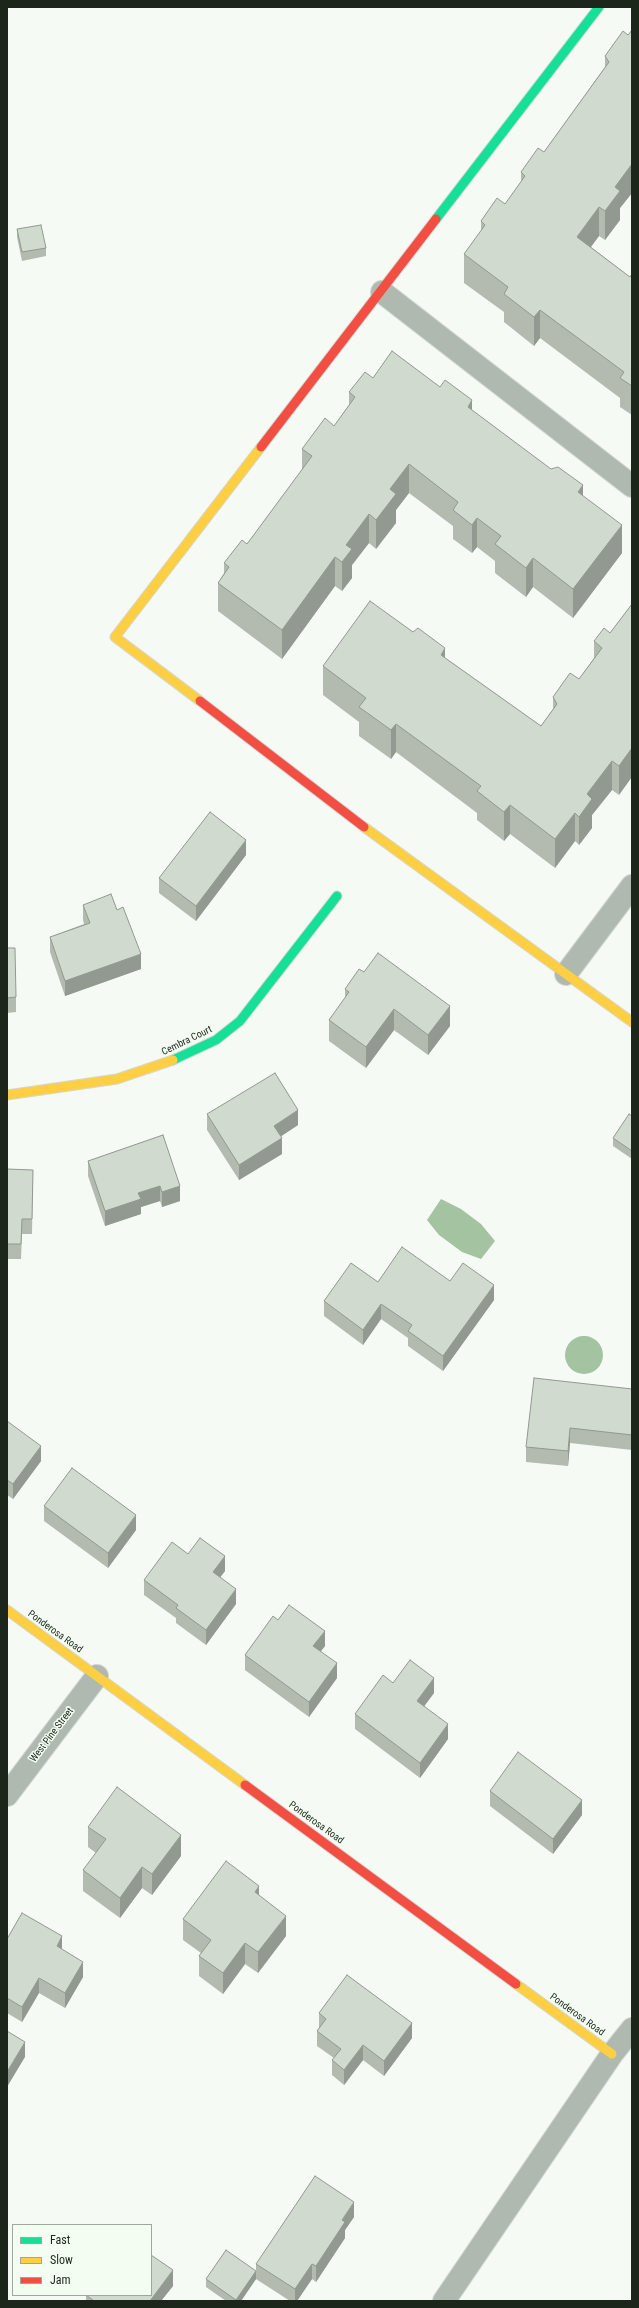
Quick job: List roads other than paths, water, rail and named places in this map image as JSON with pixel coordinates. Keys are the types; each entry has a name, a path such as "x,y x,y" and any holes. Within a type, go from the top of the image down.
{"street":[{"path":"599,7 382,292 115,637 378,838 632,1022"},
{"path":"382,292 632,486"},
{"path":"566,974 632,886"},
{"name":"Cembra Court","path":"7,1095 117,1079 162,1065 216,1040 240,1021 337,896"},
{"name":"Ponderosa Road","path":"7,1610 612,2054"},
{"name":"West Pine Street","path":"7,1795 96,1676"},
{"path":"444,2301 612,2054 632,2029"}]}
